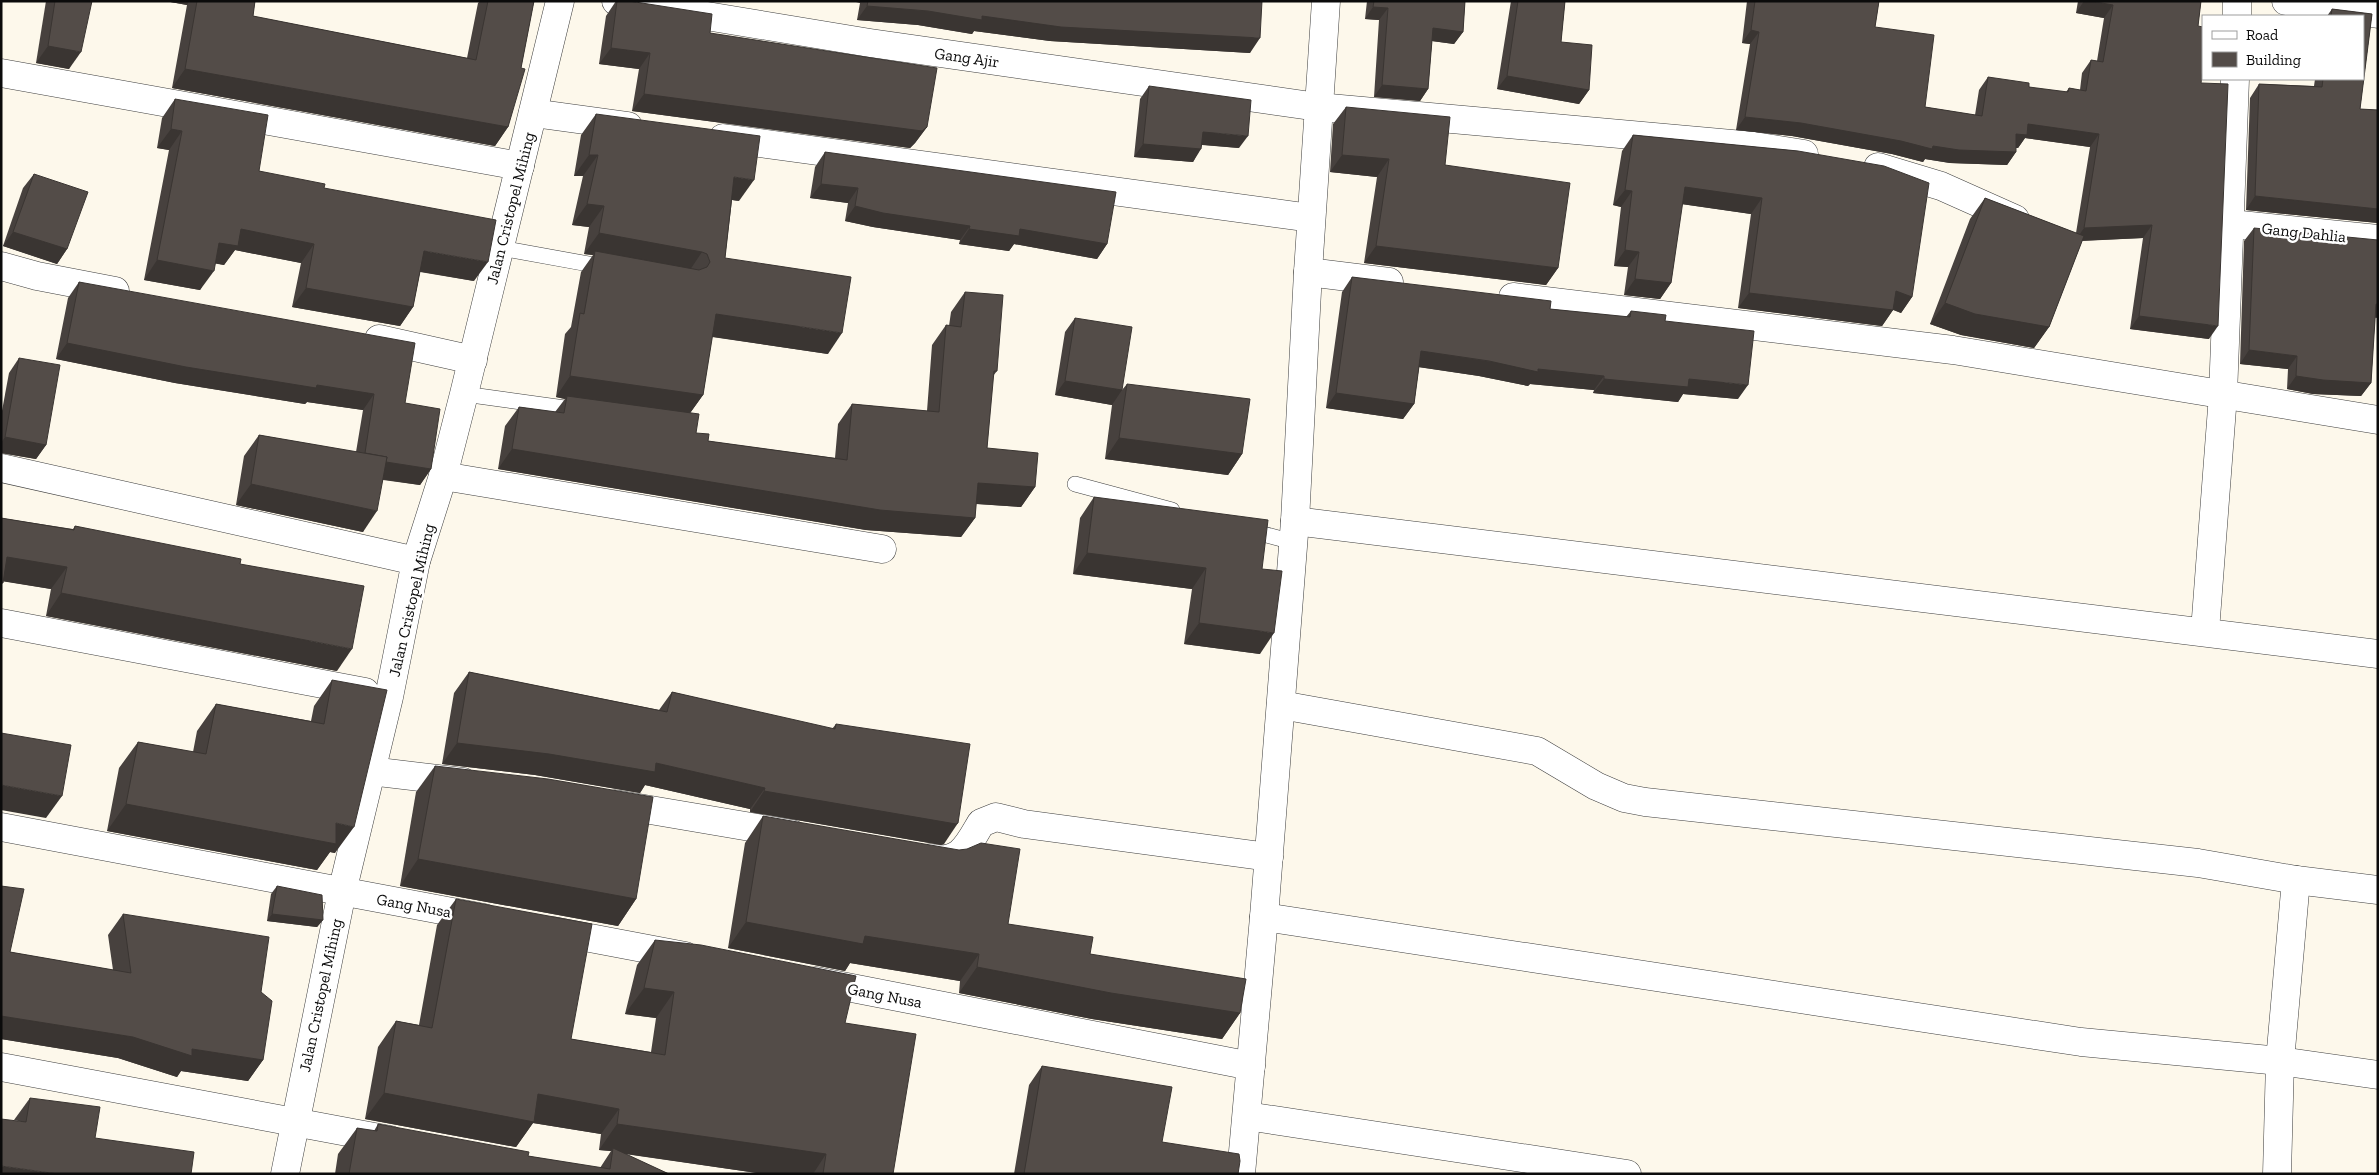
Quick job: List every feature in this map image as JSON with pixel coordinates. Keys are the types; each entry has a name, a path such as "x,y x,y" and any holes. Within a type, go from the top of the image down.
{"street":[{"name":"Jalan Cristopel Mihing","path":"284,1174 342,892 389,696 416,561 443,476 560,1"},
{"name":"Gang Ajir","path":"616,1 870,43 1318,107 1754,146 1828,158"},
{"path":"1241,1174 1269,857 1294,532 1311,218 1326,1"},
{"path":"2237,1 2237,15"},
{"path":"2286,1 2378,14"},
{"path":"1,73 520,166"},
{"path":"2205,631 2223,395 2235,80"},
{"path":"533,113 650,128"},
{"path":"699,135 1311,218"},
{"path":"1854,163 1889,170 1940,186 2042,231"},
{"name":"Gang Dahlia","path":"2231,224 2378,239"},
{"path":"1,266 37,276 137,295"},
{"path":"1308,272 1415,285"},
{"path":"1484,294 1953,350 2378,420"},
{"path":"350,334 415,346 472,360"},
{"path":"1,468 416,561"},
{"path":"443,476 882,549"},
{"path":"1294,532 2205,631 2378,654"},
{"path":"1,624 389,696"},
{"path":"1280,705 1536,751 1596,786 1624,798 1645,802 2198,863 2296,880 2378,890"},
{"path":"370,771 485,785"},
{"path":"590,800 814,838"},
{"path":"901,852 943,861 956,857 969,843 981,823 996,818 1024,824 1269,857"},
{"name":"Gang Nusa","path":"1,827 712,961"},
{"path":"2277,1174 2280,1061 2296,880"},
{"path":"1264,917 2081,1042 2280,1061 2378,1075"},
{"name":"Gang Nusa","path":"791,976 1251,1066"},
{"path":"1,1067 419,1146"},
{"path":"1246,1116 1627,1174"}],"lane":[{"path":"500,248 617,270"},
{"path":"464,394 589,412"},
{"path":"1075,484 1188,514"},
{"path":"1236,527 1294,532"}],"building":[{"path":"55,1 92,1 81,52 48,46"},
{"path":"197,1 255,1 253,16 476,60 488,1 534,1 521,68 525,69 508,127 185,69"},
{"path":"617,1 629,1 712,14 710,33 937,68 927,127 922,131 644,94 650,53 611,48"},
{"path":"868,1 1262,1 1260,38 1061,27 982,16 982,20 928,11 867,6"},
{"path":"1374,1 1465,1 1463,32 1433,28 1428,89 1382,85 1388,8 1373,7"},
{"path":"1518,1 1565,1 1561,42 1592,45 1589,90 1507,76"},
{"path":"1755,1 1879,1 1875,27 1934,35 1925,107 1982,116 1988,77 2029,83 2029,87 2068,92 2069,88 2086,91 2091,60 2103,62 2113,5 2090,1 2201,1 2198,26 2202,27 2201,83 2228,84 2218,326 2139,316 2152,225 2084,228 2099,134 2028,124 2027,135 2016,134 2016,152 1959,150 1933,146 1932,149 1901,141 1801,123 1745,117 1759,32 1751,30"},
{"path":"2332,9 2372,14 2364,77 2364,15 2331,15"},
{"path":"2323,80 2364,80 2360,109 2378,110 2378,209 2255,196 2259,84 2322,87"},
{"path":"1149,86 1251,100 1248,136 1203,132 1201,149 1143,144"},
{"path":"175,99 268,115 259,171 325,184 324,188 496,220 488,262 424,251 413,307 306,288 314,244 241,229 238,246 219,243 214,271 157,260 182,131 171,129"},
{"path":"1346,107 1450,117 1445,165 1570,183 1558,268 1376,246 1389,159 1342,155"},
{"path":"596,114 760,136 754,180 734,177 725,258 851,277 842,333 716,314 703,395 570,376 580,313 584,314 595,251 699,270 707,267 710,262 707,254 702,252 599,233 604,206 587,204 598,155 589,155"},
{"path":"1633,135 1798,151 1884,166 1929,183 1912,297 1896,291 1893,310 1749,293 1762,198 1685,187 1671,283 1635,279 1639,252 1625,250 1632,191 1625,190"},
{"path":"825,152 1116,192 1107,244 1020,229 1019,236 969,229 970,226 883,213 855,206 858,188 821,184"},
{"path":"34,174 88,192 67,249 13,232"},
{"path":"1985,198 2084,236 2049,327 1975,314 1945,303"},
{"path":"2254,228 2378,240 2378,304 2376,304 2371,383 2296,376 2297,356 2249,350"},
{"path":"1352,277 1551,301 1550,309 1630,317 1631,311 1666,315 1665,321 1754,331 1748,385 1689,379 1688,387 1604,379 1604,376 1538,369 1538,372 1489,361 1421,351 1414,404 1336,393"},
{"path":"79,282 415,343 405,403 440,409 431,469 386,462 387,457 365,453 374,394 317,385 316,388 186,367 67,343"},
{"path":"965,292 1003,295 997,371 994,371 987,448 1038,453 1035,487 978,483 975,518 880,510 512,449 519,407 564,413 567,396 699,414 696,433 709,434 708,441 847,460 852,404 939,412 946,325 961,327"},
{"path":"1075,318 1132,327 1122,390 1065,381"},
{"path":"19,358 60,365 46,445 5,437"},
{"path":"1127,384 1250,399 1242,454 1119,438"},
{"path":"259,435 387,457 377,511 251,484"},
{"path":"1094,497 1268,520 1262,569 1282,571 1274,633 1199,623 1206,568 1087,553"},
{"path":"1,518 74,530 75,526 241,559 240,564 364,586 352,649 61,593 67,567 7,557 3,583 1,583"},
{"path":"469,672 667,712 672,692 835,729 836,724 970,744 958,823 764,791 765,788 656,763 655,772 549,754 457,743"},
{"path":"332,680 387,690 354,827 336,823 336,844 126,804 138,742 206,754 216,704 324,724"},
{"path":"1,733 71,745 62,796 1,785"},
{"path":"435,766 548,779 653,797 636,899 418,859"},
{"path":"763,816 959,850 981,843 1020,849 1008,924 1093,937 1090,954 1246,979 1240,1013 1111,993 977,967 979,954 865,936 863,944 746,922"},
{"path":"1,886 24,889 10,952 131,973 123,914 269,937 261,992 272,1001 263,1060 192,1049 192,1056 133,1037 1,1016"},
{"path":"277,886 322,895 323,920 272,914"},
{"path":"456,899 592,924 571,1039 665,1055 674,992 644,988 655,940 701,945 856,976 845,1023 916,1034 893,1174 823,1174 826,1154 617,1124 619,1109 538,1094 534,1122 384,1093 396,1021 432,1028"},
{"path":"1042,1066 1172,1087 1162,1142 1239,1154 1238,1174 1024,1174"},
{"path":"30,1098 100,1107 95,1138 194,1152 191,1174 58,1174 1,1166 1,1119 26,1122"},
{"path":"378,1124 529,1152 528,1156 610,1169 613,1148 669,1174 349,1174 357,1128 377,1131"}]}
